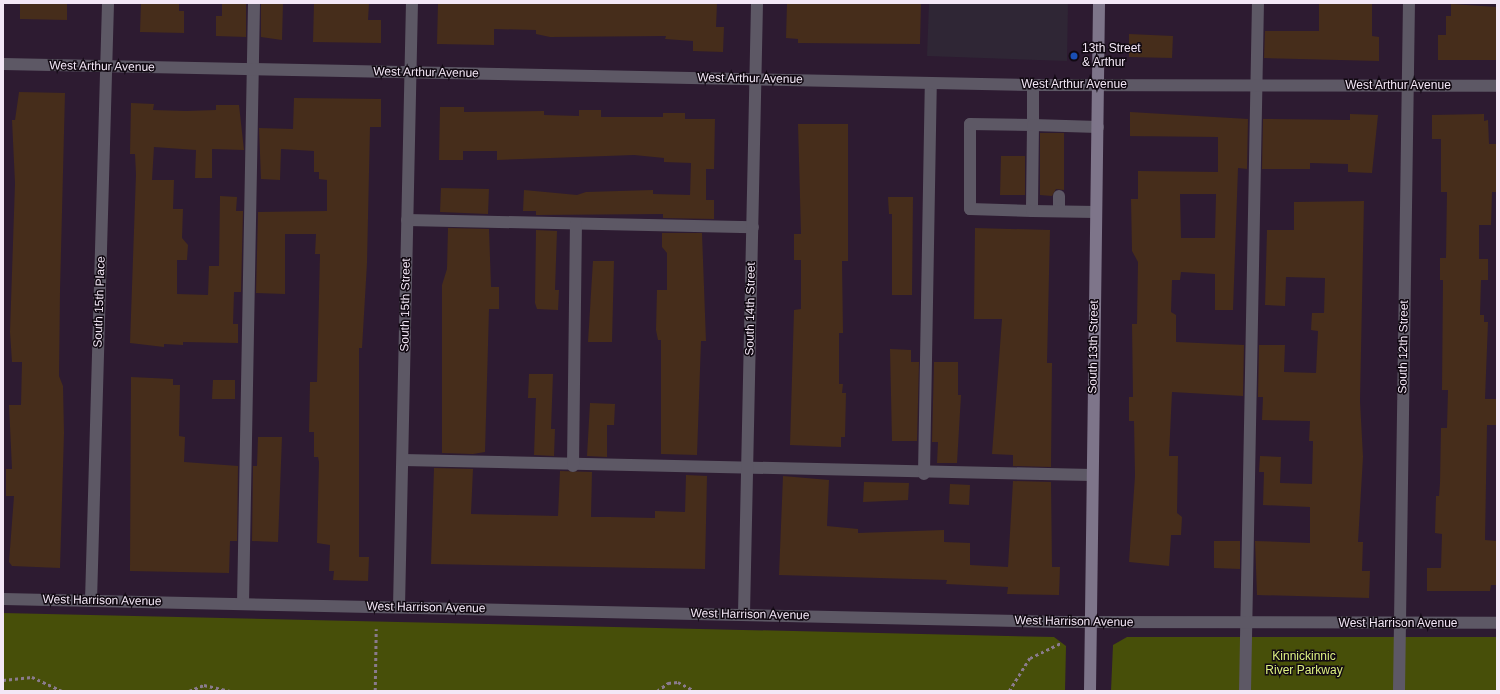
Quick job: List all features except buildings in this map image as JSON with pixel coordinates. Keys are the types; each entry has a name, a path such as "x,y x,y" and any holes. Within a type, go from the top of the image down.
{"street":[{"name":"South 15th Place","path":"91,601 108,3"},
{"path":"243,604 254,3"},
{"name":"South 15th Street","path":"399,607 412,3"},
{"name":"South 14th Street","path":"744,614 758,3"},
{"name":"South 13th Street","path":"1090,691 1100,3"},
{"path":"1245,691 1258,3"},
{"name":"South 12th Street","path":"1399,691 1409,3"},
{"name":"West Arthur Avenue","path":"3,64 107,68 410,72 1033,85 1497,86"},
{"path":"924,474 931,83"},
{"path":"1032,211 1033,85"},
{"path":"1096,212 970,209 970,124 1059,128 1098,127"},
{"path":"1059,196 1059,211"},
{"path":"407,220 753,227"},
{"path":"573,466 576,224"},
{"path":"403,460 573,466 748,468 924,474 1092,475"},
{"name":"West Harrison Avenue","path":"3,599 1091,622 1247,624 1497,623"}],"path":[{"path":"375,691 376,629"},
{"path":"1009,691 1030,658 1061,643"},
{"path":"3,680 32,676 62,691"},
{"path":"657,691 668,683 678,682 695,691"},
{"path":"189,691 204,686 231,691"}],"shaded area":[{"path":"929,3 1068,3 1067,61 927,56"}],"green space":[{"path":"3,613 1054,637 1066,646 1065,691 3,691"},
{"name":"Kinnickinnic River Parkway","path":"1127,637 1497,637 1497,691 1111,691 1113,645"}],"place":[{"name":"13th Street & Arthur","path":"1074,56"}]}
